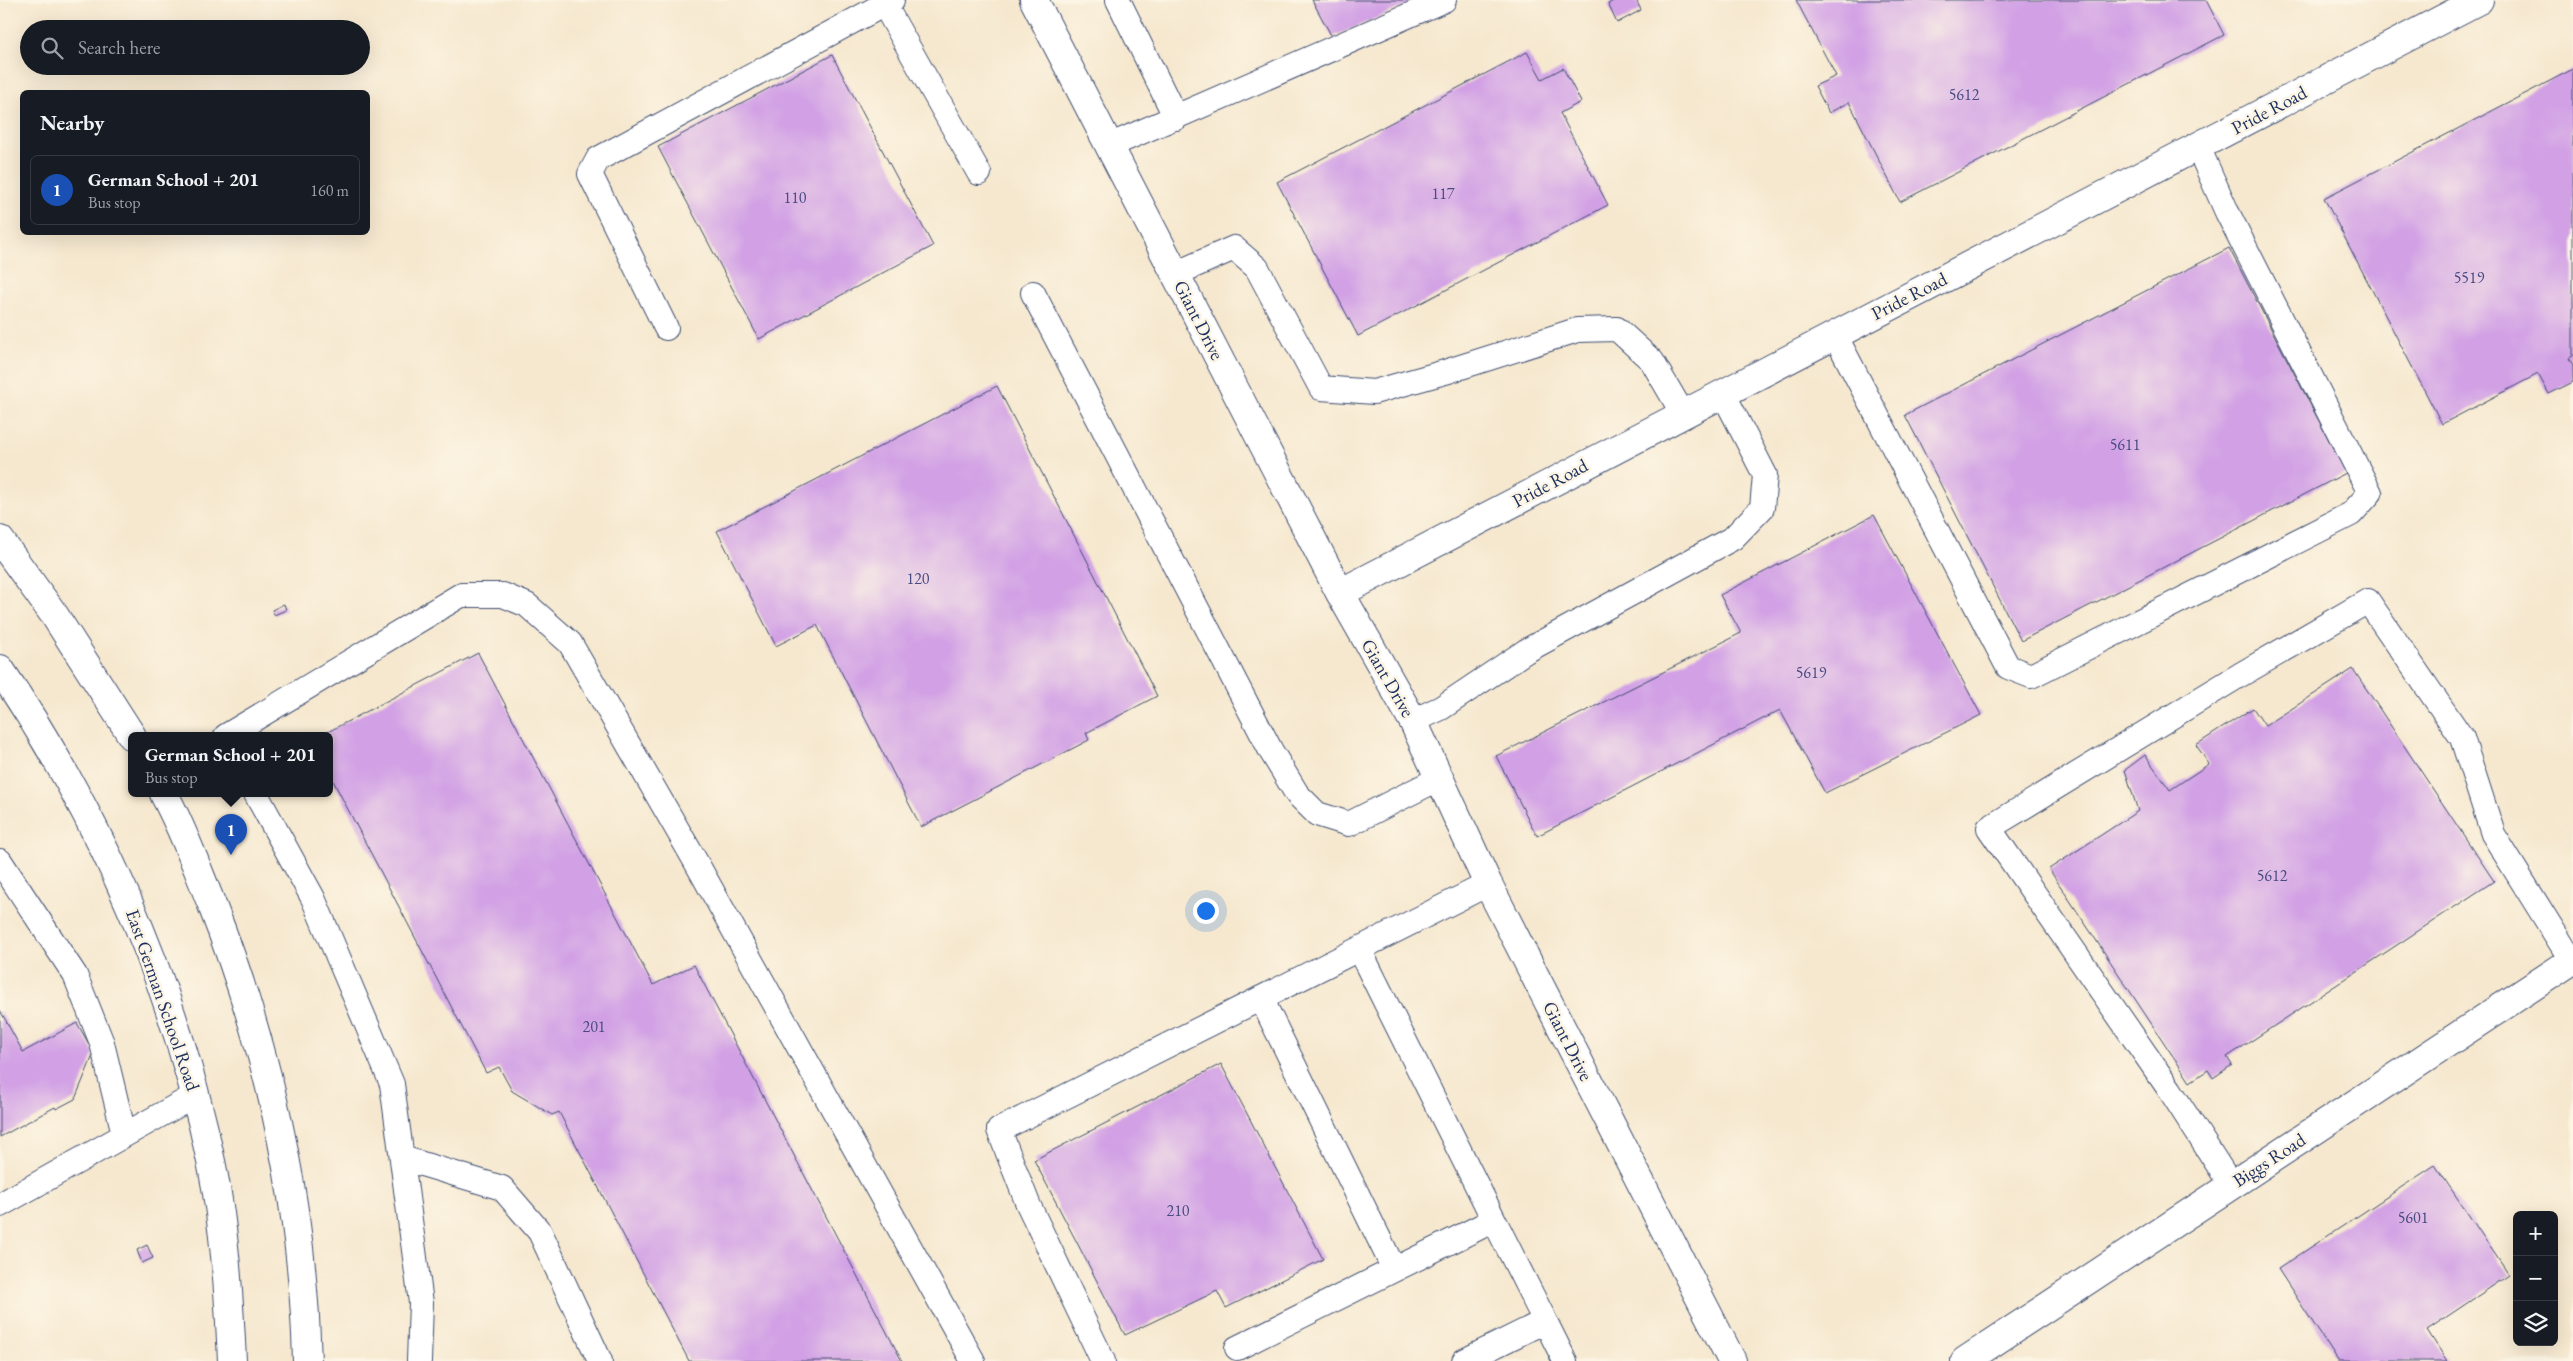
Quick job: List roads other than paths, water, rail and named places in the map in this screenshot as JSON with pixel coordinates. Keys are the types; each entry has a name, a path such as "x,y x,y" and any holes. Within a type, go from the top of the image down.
{"street":[{"name":"Giant Drive","path":"1034,0 1340,593 1414,721 1488,884 1732,1361"},
{"name":"Pride Road","path":"1340,593 2479,0"},
{"path":"0,540 56,616 129,732"},
{"name":"East German School Road","path":"0,669 58,760 93,823 125,892 152,960 196,1095 212,1168 223,1242 232,1361"},
{"path":"165,797 227,944 251,1015 271,1086 299,1235 306,1307 308,1361"},
{"name":"Biggs Road","path":"1965,1361 2573,961"}],"lane":[{"path":"1118,0 1176,118"},
{"path":"1109,146 1444,0"},
{"path":"666,328 590,174 598,159 888,2 979,174"},
{"path":"1835,335 2008,667 2031,676 2351,514 2370,493 2227,212 2198,146"},
{"path":"1175,274 1234,248 1258,268 1320,388 1374,392 1577,330 1617,329 1652,361 1683,414"},
{"path":"1033,293 1271,751 1297,794 1317,814 1348,824 1440,778"},
{"path":"1414,721 1441,708 1526,651 1734,538 1762,508 1765,475 1723,393"},
{"path":"233,732 461,594 503,595 527,606 570,644 710,887 973,1361"},
{"path":"2231,1185 2170,1090 1989,828 2240,674 2368,601 2462,738 2493,834 2573,961"},
{"path":"258,797 313,898 392,1084 421,1303 419,1361"},
{"path":"0,861 75,974 102,1043 124,1134"},
{"path":"1103,1361 1028,1204 999,1130 1488,884"},
{"path":"1359,949 1565,1361"},
{"path":"1261,998 1394,1269"},
{"path":"0,1205 196,1095"},
{"path":"402,1158 502,1188 540,1232 600,1361"},
{"path":"1237,1348 1494,1220"},
{"path":"1464,1361 1545,1321"}],"place":[{"name":"German School + 201","path":"231,855"}]}
